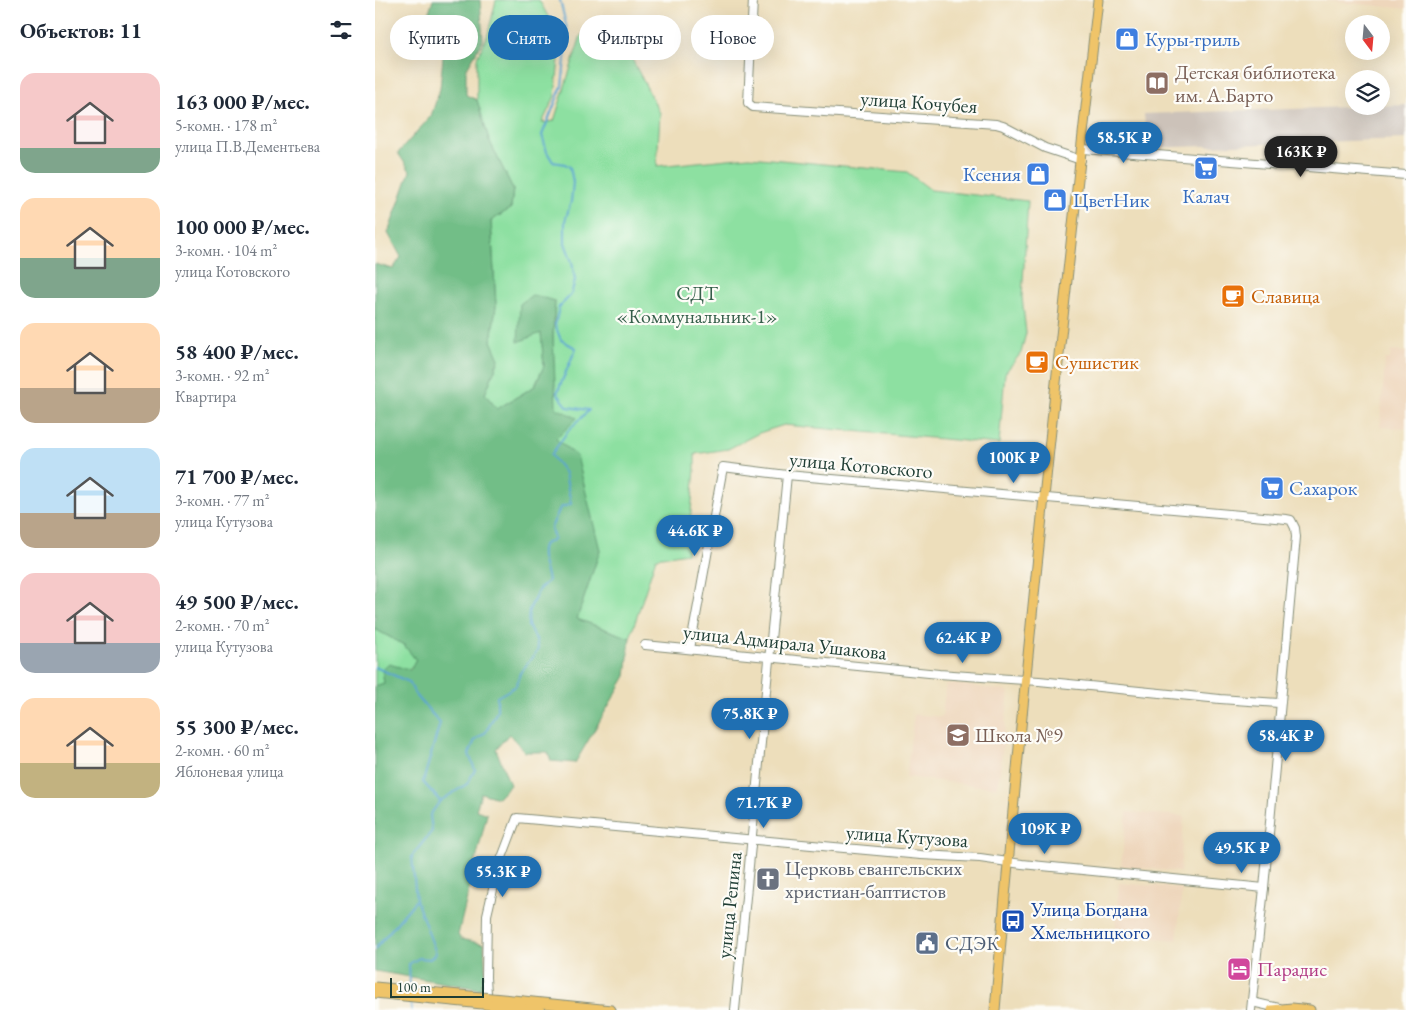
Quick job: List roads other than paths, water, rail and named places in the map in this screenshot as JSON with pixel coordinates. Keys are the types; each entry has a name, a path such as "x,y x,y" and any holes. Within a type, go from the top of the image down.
{"main road":[{"path":"995,1010 1025,680 1098,0"},
{"path":"375,987 523,1005 540,1010"},
{"path":"375,993 611,1010"},
{"path":"1277,1009 1310,1010"}],"street":[{"name":"улица Кочубея","path":"753,0 748,103 753,107 996,124 1045,148 1081,160"},
{"path":"1083,149 1406,175"},
{"name":"улица Котовского","path":"690,649 723,467 787,475 1285,518 1294,523 1296,537 1279,704"},
{"name":"улица Репина","path":"735,1010 787,475"},
{"name":"улица Адмирала Ушакова","path":"645,645 939,674 1025,680 1279,704"},
{"path":"1277,1009 1251,1006 1264,888 1279,704"},
{"name":"улица Кутузова","path":"488,1010 486,977 487,915 498,868 517,818 921,855 980,858 1264,888"}],"waterway":[{"path":"410,987 409,964 419,958 430,959 436,953 416,900 412,856 432,831 430,815 440,801 467,784 475,770 469,754 475,740 486,732 497,711 497,697 516,686 520,673 538,650 536,639 528,626 529,610 539,589 548,581 542,559 543,545 554,539 551,528 560,508 571,504 565,473 551,455 568,431 589,410 568,407 557,393 576,348 561,340 555,325 559,307 571,295 575,280 572,262 565,243 565,221 571,202 573,182 570,167 553,162 547,152 542,135 562,86 568,33 560,0"},
{"path":"375,667 409,682 415,694 440,723 423,782 440,801"},
{"path":"375,949 416,900"},
{"path":"411,1000 412,1010"}],"place":[{"name":"Куры-гриль","path":"1127,39"},
{"name":"Детская библиотека им. А.Барто","path":"1157,83"},
{"name":"Калач","path":"1206,168"},
{"name":"Ксения","path":"1038,174"},
{"name":"ЦветНик","path":"1055,200"},
{"name":"Славица","path":"1233,296"},
{"name":"Сушистик","path":"1037,362"},
{"name":"Сахарок","path":"1272,488"},
{"name":"Школа №9","path":"958,735"},
{"name":"Церковь евангельских христиан-баптистов","path":"768,879"},
{"name":"Улица Богдана Хмельницкого","path":"1013,921"},
{"name":"СДЭК","path":"927,943"},
{"name":"Парадис","path":"1239,969"}],"park label":[{"name":"СДТ «Коммунальник-1»","path":"697,304"}]}
